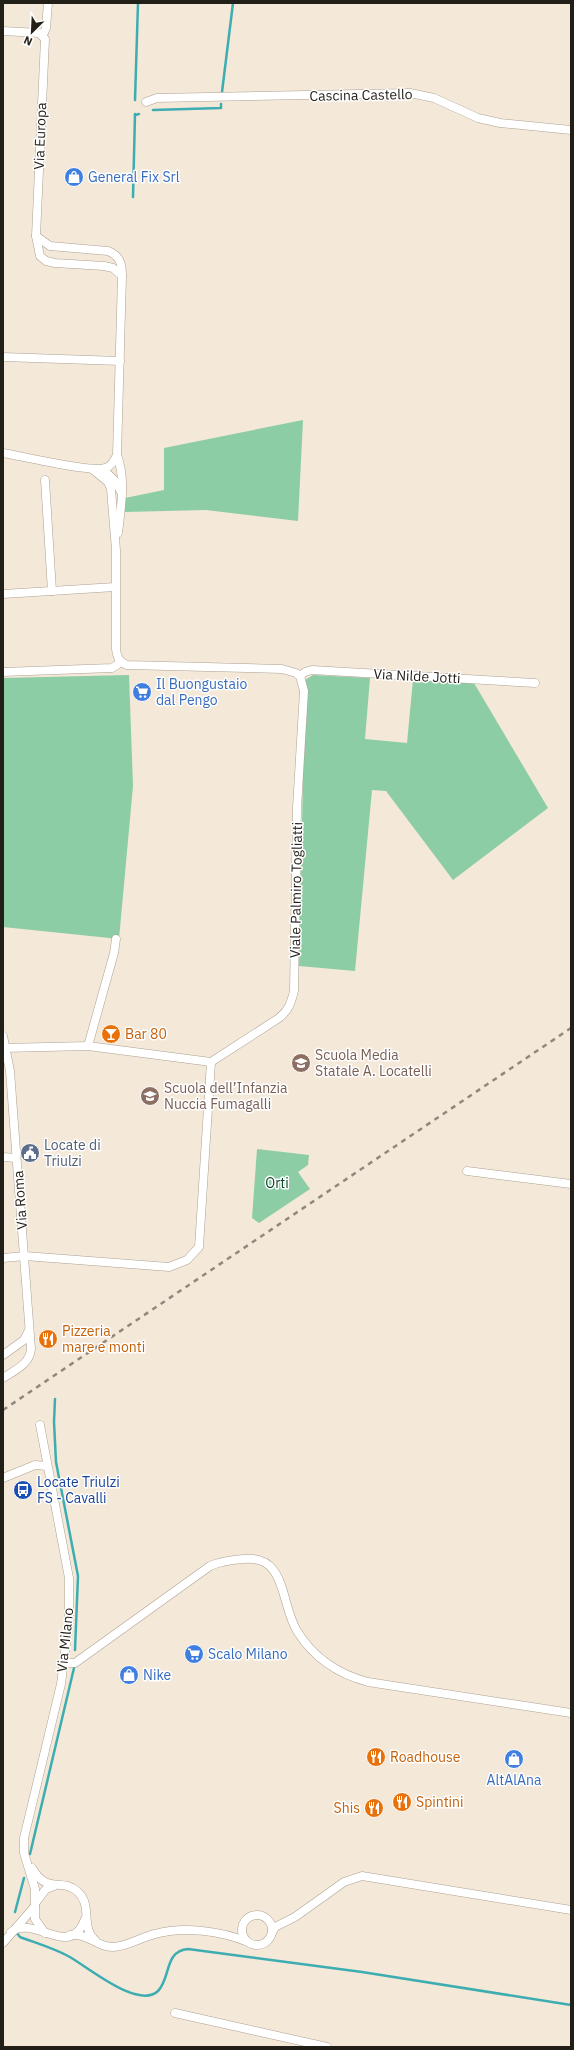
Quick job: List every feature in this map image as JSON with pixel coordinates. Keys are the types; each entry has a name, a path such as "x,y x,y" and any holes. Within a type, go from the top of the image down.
{"street":[{"name":"Via Europa","path":"48,3 46,28 43,35 45,39 36,236 40,256 46,261 55,263 104,266 112,268 122,276"},
{"path":"3,31 33,32 43,35"},
{"name":"Cascina Castello","path":"146,102 157,98 410,93 434,98 478,118 500,123 571,130"},
{"path":"3,453 92,469 103,469 114,462 117,455 122,266 115,254 108,251 50,246 36,236"},
{"path":"3,357 120,361"},
{"path":"117,455 122,468 122,493 116,550 115,587 116,649 117,656 120,661 127,665 282,669 296,673 300,676"},
{"path":"92,469 108,482 111,489 116,550"},
{"path":"103,469 116,482 122,493"},
{"path":"45,480 52,591"},
{"path":"3,594 115,587"},
{"path":"3,672 112,668 120,661"},
{"name":"Via Nilde Jotti","path":"300,676 305,672 312,670 535,683"},
{"name":"Viale Palmiro Togliatti","path":"211,1062 287,1012 291,1004 294,991 297,808 304,691 300,676"},
{"path":"88,1046 114,953 116,939"},
{"name":"Via Roma","path":"3,1036 4,1048 10,1071 31,1349 28,1359 3,1378"},
{"path":"3,1258 25,1256 169,1267 187,1260 199,1247 211,1062 88,1046 4,1048"},
{"path":"3,1157 16,1158"},
{"path":"466,1171 571,1184"},
{"path":"3,1355 24,1340 30,1327"},
{"name":"Via Milano","path":"24,1853 24,1838 64,1663 69,1620 69,1578 40,1425"},
{"path":"3,1478 35,1465 47,1466"},
{"path":"64,1663 75,1663 210,1566 223,1561 257,1558 268,1563 276,1573 290,1619 305,1643 324,1661 346,1674 368,1682 571,1713"},
{"path":"24,1853 38,1878 54,1886 71,1887 79,1892 86,1908 87,1928 97,1942"},
{"path":"24,1853 35,1889 35,1919 46,1933"},
{"path":"12,1932 26,1927 58,1937 81,1935 97,1942 115,1947 155,1934 183,1929 227,1936 258,1945 267,1941 275,1927 295,1917 344,1882 362,1876 571,1910"},
{"path":"3,1943 35,1904 40,1895 54,1886"},
{"path":"227,1936 236,1935 242,1928 245,1921 253,1915 258,1915 278,1922 286,1922"},
{"path":"70,1936 78,1931 86,1916"},
{"path":"267,1919 270,1923 272,1933"},
{"path":"242,1928 242,1935 248,1942"},
{"path":"175,2013 327,2047"}],"green space":[{"path":"303,420 298,521 206,510 125,512 125,498 164,490 164,448"},
{"path":"129,675 133,786 119,939 3,927 3,678"},
{"path":"313,675 370,678 365,739 407,743 413,680 474,683 548,808 453,880 386,791 372,790 355,971 299,966 305,680"},
{"name":"Orti","path":"257,1149 309,1155 308,1165 298,1172 310,1189 259,1223 252,1218"}],"waterway":[{"path":"135,100 138,3"},
{"path":"222,92 233,3"},
{"path":"153,110 221,108 221,104"},
{"path":"133,197 135,114"},
{"path":"135,115 139,114"},
{"path":"55,1399 54,1422 56,1462 78,1576 75,1650"},
{"path":"30,1854 74,1668"},
{"path":"15,1912 24,1878"},
{"path":"16,1932 20,1937 62,1953 113,1984 138,1995 149,1995 158,1991 165,1979 171,1960 180,1951 188,1949 362,1972 571,2005"}],"railway":[{"path":"3,1410 571,1028"}],"place":[{"name":"General Fix Srl","path":"74,177"},
{"name":"Il Buongustaio dal Pengo","path":"142,692"},
{"name":"Bar 80","path":"111,1034"},
{"name":"Scuola Media Statale A. Locatelli","path":"301,1063"},
{"name":"Scuola dell’Infanzia Nuccia Fumagalli","path":"150,1096"},
{"name":"Locate di Triulzi","path":"30,1153"},
{"name":"Pizzeria mare e monti","path":"48,1339"},
{"name":"Locate Triulzi FS - Cavalli","path":"23,1490"},
{"name":"Scalo Milano","path":"194,1654"},
{"name":"Nike","path":"129,1675"},
{"name":"Roadhouse","path":"376,1757"},
{"name":"AltAlAna","path":"514,1759"},
{"name":"Spintini","path":"402,1802"},
{"name":"Shis","path":"374,1808"}]}
